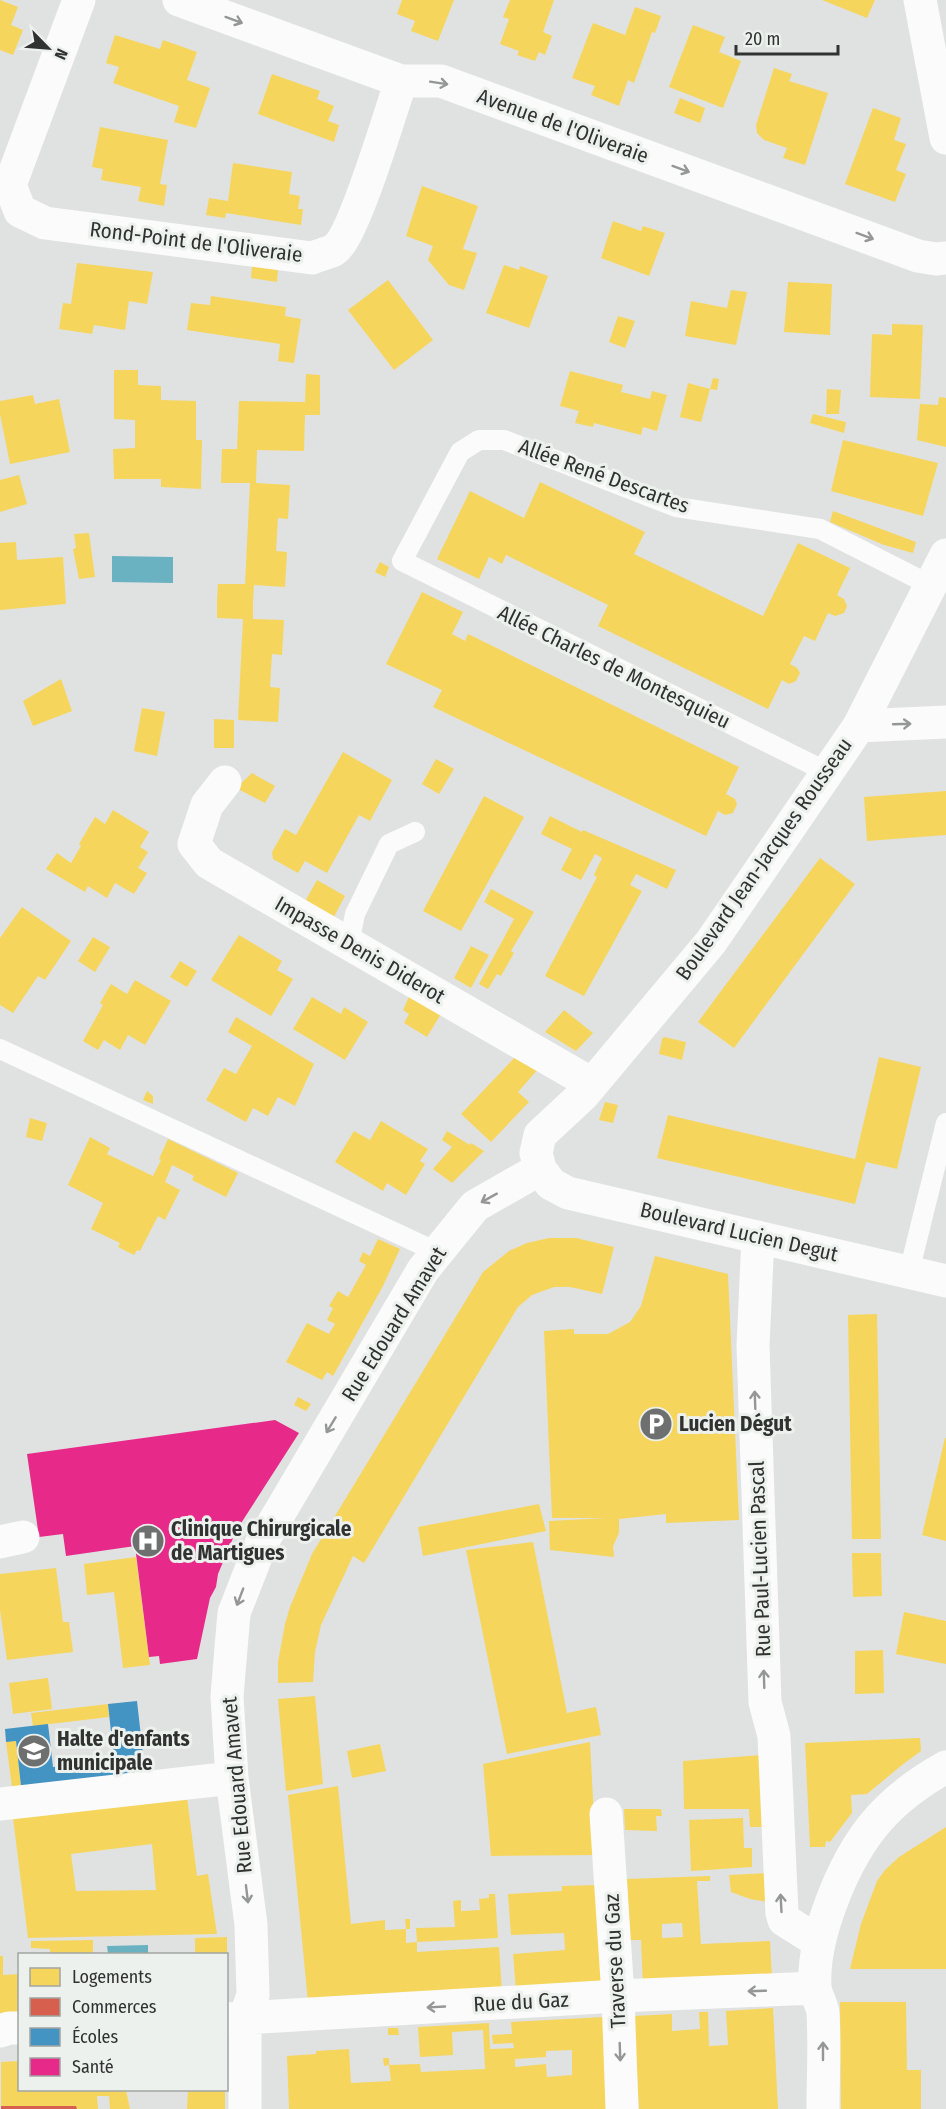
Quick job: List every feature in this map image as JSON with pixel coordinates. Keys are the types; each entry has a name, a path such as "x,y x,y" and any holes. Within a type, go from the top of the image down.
{"street":[{"name":"Rond-Point de l'Oliveraie","path":"79,0 10,185 10,220 25,215 45,223 312,258 335,249 348,231 359,206 401,81"},
{"name":"Avenue de l'Oliveraie","path":"179,0 401,81 441,81 918,256 946,258"},
{"path":"920,0 946,138"},
{"name":"Boulevard Jean-Jacques Rousseau","path":"540,1169 536,1153 540,1136 583,1095 711,942 859,726 939,586 946,555"},
{"path":"859,726 946,722"},
{"name":"Impasse Denis Diderot","path":"225,782 207,805 194,844 209,863 592,1084"},
{"name":"Rue Edouard Amavet","path":"245,2109 236,2018 253,1995 251,1926 232,1778 227,1696 234,1613 261,1544 423,1270 475,1206 540,1169"},
{"name":"Boulevard Lucien Degut","path":"540,1169 551,1184 568,1193 946,1281"},
{"name":"Rue Paul-Lucien Pascal","path":"758,1237 753,1358 765,1702 774,1736 782,1913 784,1920 819,1942"},
{"path":"823,2109 823,2011 815,1989 819,1942 831,1904 861,1842 890,1808 946,1767"},
{"path":"0,1804 232,1778"},
{"name":"Traverse du Gaz","path":"606,1814 618,1995 622,2109"},
{"name":"Rue du Gaz","path":"236,2018 618,1995 815,1989"},
{"path":"0,2031 18,2028"}],"lane":[{"name":"Allée René Descartes","path":"402,561 460,452 479,440 504,440 676,507 820,529 939,586"},
{"name":"Allée Charles de Montesquieu","path":"402,561 827,772"},
{"path":"349,943 355,915 389,844 415,832"},
{"path":"0,1049 437,1252"},
{"path":"909,1272 946,1123"}],"water":[{"path":"112,556 173,557 173,583 112,582"},
{"path":"148,1945 148,1953 108,1953 107,1946"}],"building: Logements":[{"path":"0,0 18,7 11,25 23,30 13,55 0,50"},
{"path":"402,0 454,0 438,41 411,31 415,21 397,14"},
{"path":"510,0 554,0 543,32 552,36 545,55 539,52 535,61 517,55 519,51 500,44 509,19 503,17"},
{"path":"822,0 875,0 867,18"},
{"path":"635,7 661,16 655,33 652,32 634,83 628,80 619,106 591,95 595,86 572,78 593,23 625,35"},
{"path":"693,25 725,37 719,52 741,61 723,108 669,87"},
{"path":"115,35 160,49 163,40 197,52 187,80 210,88 196,128 174,122 179,106 113,83 119,67 106,63"},
{"path":"774,68 792,74 789,81 828,93 805,165 783,158 787,148 764,140 757,133 756,125"},
{"path":"272,74 320,91 317,99 334,106 328,121 339,125 334,142 258,114"},
{"path":"680,98 705,108 700,123 674,113"},
{"path":"873,108 901,118 894,140 906,144 896,170 906,174 895,202 845,184"},
{"path":"100,127 168,140 160,184 167,185 164,206 138,201 141,187 101,180 103,169 92,167"},
{"path":"233,163 292,172 289,194 300,196 298,209 303,209 301,225 226,213 225,218 206,215 209,198 228,201"},
{"path":"422,186 478,206 463,249 477,253 464,290 449,285 428,260 433,246 406,236"},
{"path":"613,221 641,231 643,226 665,233 649,276 601,258"},
{"path":"77,263 153,272 147,304 129,301 125,330 94,325 92,334 59,329 63,303 71,304"},
{"path":"504,265 519,270 520,266 548,276 529,328 486,313"},
{"path":"252,266 278,269 277,282 251,278"},
{"path":"388,280 433,340 394,370 348,310"},
{"path":"788,282 832,284 830,335 784,332"},
{"path":"731,290 747,292 736,345 685,336 691,301 727,308"},
{"path":"211,296 286,307 285,316 301,319 294,363 278,361 280,344 187,330 191,303 210,305"},
{"path":"618,316 635,321 625,348 609,342"},
{"path":"892,324 923,325 920,399 870,397 872,334 892,335"},
{"path":"114,370 138,370 138,385 161,386 161,400 196,401 196,440 202,440 201,489 161,487 161,479 114,479 113,449 135,448 135,420 114,419"},
{"path":"570,371 623,385 621,392 650,399 652,391 667,395 657,431 643,427 641,435 594,423 593,427 575,423 579,411 560,406"},
{"path":"306,374 320,375 320,415 305,415 304,451 257,450 256,483 290,485 288,519 278,518 276,551 287,552 285,587 254,585 253,602 253,619 284,620 282,655 272,654 270,687 280,688 278,722 238,720 243,619 217,618 217,601 218,584 245,584 250,483 221,483 222,449 237,449 239,401 305,402"},
{"path":"713,378 719,379 717,390 710,389"},
{"path":"688,383 710,389 701,422 680,417"},
{"path":"827,389 841,390 839,414 826,414"},
{"path":"33,395 35,404 59,399 70,452 10,464 0,414 0,401"},
{"path":"939,397 946,398 946,447 917,440 920,404 938,405"},
{"path":"813,414 846,422 844,433 810,423"},
{"path":"843,440 938,463 923,516 831,491"},
{"path":"19,475 27,504 0,512 0,480"},
{"path":"540,482 645,532 634,554 763,616 798,543 850,568 837,595 844,599 847,606 844,613 835,616 828,613 815,641 804,636 790,664 800,673 796,681 789,684 782,680 768,709 598,626 608,605 506,555 502,564 489,557 479,579 437,559 470,491 524,518"},
{"path":"833,511 916,542 913,553 884,545 830,522"},
{"path":"89,533 95,577 79,579 73,549 76,548 74,534"},
{"path":"16,542 17,560 63,557 66,604 0,610 0,543"},
{"path":"380,562 389,567 385,577 375,572"},
{"path":"422,592 463,612 452,634 465,641 468,634 739,767 726,794 735,799 737,804 733,813 725,815 718,811 706,836 433,707 442,690 386,664"},
{"path":"61,679 72,711 33,726 23,701"},
{"path":"142,708 165,712 157,756 134,751"},
{"path":"214,719 234,720 234,748 214,748"},
{"path":"343,752 392,780 370,821 359,815 327,873 305,861 298,873 273,859 272,852 285,829 296,835"},
{"path":"436,759 454,769 439,794 422,784"},
{"path":"252,773 275,786 265,803 236,788"},
{"path":"946,791 946,835 867,841 864,797"},
{"path":"484,796 524,817 461,931 423,911"},
{"path":"113,810 149,832 140,847 148,852 138,868 147,873 134,894 115,883 107,898 88,886 85,892 46,869 57,853 71,863 95,817 105,824"},
{"path":"550,816 582,832 583,830 676,870 667,889 636,874 630,885 642,891 584,996 545,976 597,877 594,875 602,858 595,854 581,880 561,870 572,849 541,834"},
{"path":"820,858 855,884 734,1048 698,1022"},
{"path":"317,880 345,896 331,922 302,907"},
{"path":"491,889 534,912 511,951 514,953 501,976 497,974 488,989 479,984 514,919 484,902"},
{"path":"22,907 71,941 45,980 38,976 13,1013 0,1005 0,938"},
{"path":"239,935 282,961 277,970 293,979 271,1016 211,980"},
{"path":"93,937 110,947 95,972 78,961"},
{"path":"471,946 489,955 471,988 454,978"},
{"path":"180,961 197,971 187,987 170,977"},
{"path":"135,980 171,1001 145,1045 128,1035 120,1050 104,1040 98,1050 83,1041 103,1005 100,1003 111,984 127,994"},
{"path":"412,990 444,1009 427,1037 404,1023 409,1014 403,1010"},
{"path":"312,997 341,1014 344,1007 368,1022 345,1060 293,1029"},
{"path":"564,1010 593,1033 576,1051 545,1032"},
{"path":"236,1017 314,1064 295,1106 278,1097 268,1116 253,1108 246,1122 206,1100 224,1068 236,1074 252,1046 228,1032"},
{"path":"664,1037 686,1042 682,1060 659,1054"},
{"path":"518,1054 539,1068 518,1092 529,1102 491,1142 461,1114"},
{"path":"879,1057 921,1067 897,1169 866,1162 855,1204 657,1158 668,1115 855,1159"},
{"path":"147,1091 153,1096 153,1104 143,1100"},
{"path":"605,1102 618,1105 613,1123 599,1120"},
{"path":"30,1118 47,1123 42,1141 26,1137"},
{"path":"381,1121 428,1149 420,1161 425,1164 406,1195 387,1183 383,1191 335,1162 354,1131 370,1140"},
{"path":"447,1131 484,1151 452,1183 433,1169 452,1147 442,1140"},
{"path":"90,1137 110,1148 107,1154 153,1176 168,1139 238,1173 226,1197 192,1180 194,1176 172,1165 165,1182 180,1190 165,1220 158,1216 140,1251 137,1250 134,1255 118,1247 120,1243 91,1229 103,1203 68,1185"},
{"path":"549,1238 576,1238 614,1247 602,1294 570,1287 554,1287 532,1295 518,1307 364,1563 353,1556 321,1625 315,1652 313,1682 278,1683 278,1662 285,1624 312,1554 483,1272 509,1251 527,1243"},
{"path":"378,1239 400,1249 383,1286 333,1376 327,1372 322,1380 286,1362 307,1323 329,1334 335,1324 327,1320 333,1308 329,1306 338,1291 348,1297 366,1265 359,1261 363,1252 370,1256"},
{"name":"Lucien Dégut","path":"655,1256 728,1274 739,1520 666,1523 666,1514 619,1519 619,1533 613,1546 614,1557 550,1550 549,1521 606,1518 552,1518 544,1331 574,1329 574,1334 608,1334 630,1322 641,1306"},
{"path":"877,1314 881,1539 852,1539 848,1315"},
{"path":"298,1397 311,1404 306,1411 294,1405"},
{"path":"946,1438 946,1541 922,1535"},
{"path":"539,1504 546,1531 423,1556 418,1527"},
{"path":"533,1542 567,1713 596,1707 601,1735 507,1754 466,1550"},
{"path":"852,1553 881,1553 882,1596 853,1597"},
{"path":"136,1557 150,1665 123,1668 114,1592 87,1595 84,1564"},
{"path":"56,1568 63,1622 69,1622 73,1652 7,1660 0,1610 0,1574"},
{"path":"904,1612 946,1621 946,1664 896,1654"},
{"path":"883,1650 884,1693 855,1694 855,1651"},
{"path":"48,1678 52,1709 13,1714 9,1683"},
{"path":"315,1696 323,1784 286,1791 278,1699"},
{"path":"108,1704 109,1717 33,1726 31,1713"},
{"path":"920,1738 921,1751 867,1794 851,1795 852,1813 830,1842 826,1841 825,1847 810,1847 805,1743"},
{"path":"16,1741 21,1786 12,1787 6,1742"},
{"path":"590,1742 596,1855 491,1856 483,1764"},
{"path":"380,1744 386,1771 352,1778 347,1751"},
{"path":"762,1755 765,1827 750,1827 749,1809 684,1809 683,1761"},
{"path":"338,1786 351,1924 385,1920 385,1930 406,1929 406,1943 417,1942 417,1952 499,1947 502,1992 308,2002 288,1795"},
{"path":"187,1797 197,1876 208,1874 217,1934 28,1938 13,1818","holes":["152,1844 156,1890 76,1891 71,1854"]},
{"path":"624,1809 661,1809 662,1816 656,1816 657,1831 625,1830"},
{"path":"743,1818 744,1848 752,1848 752,1867 691,1871 689,1820"},
{"path":"946,1827 946,1969 850,1969 861,1924 877,1881 899,1857"},
{"path":"767,1873 768,1902 750,1899 731,1892 729,1875"},
{"path":"710,1876 710,1881 697,1881 701,1944 770,1941 772,1979 643,1986 641,1940 630,1940 627,1879","holes":["682,1923 683,1937 662,1938 662,1924"]},
{"path":"598,1885 602,1987 516,1991 513,1954 565,1950 564,1933 511,1935 508,1894 562,1891 562,1886"},
{"path":"489,1894 495,1894 498,1938 417,1942 416,1928 455,1927 453,1901 461,1900 461,1911 480,1910 479,1899 489,1898"},
{"path":"405,1919 410,1919 410,1929 406,1929"},
{"path":"227,1937 227,1953 195,1953 195,1938"},
{"path":"93,1940 93,1953 50,1953 50,1949 31,1948 31,1941"},
{"path":"0,1956 3,1956 3,1975 18,1974 18,2017 0,2018"},
{"path":"840,2002 906,2002 907,2070 921,2070 921,2109 841,2109"},
{"path":"773,2008 778,2109 639,2109 634,2016 672,2014 672,2031 700,2029 699,2012 708,2012 709,2046 728,2045 726,2011"},
{"path":"604,2017 608,2109 289,2109 287,2056 349,2049 351,2083 391,2081 389,2065 420,2064 421,2072 485,2069 483,2030 452,2032 453,2055 420,2057 418,2027 489,2023 490,2049 514,2048 513,2043 493,2044 492,2035 512,2034 511,2022","holes":["572,2050 572,2075 547,2077 546,2064 515,2067 515,2059 546,2057 546,2051"]},
{"path":"388,2028 398,2028 399,2035 388,2035"},
{"path":"383,2058 389,2058 389,2065 384,2066"},
{"path":"18,2061 18,2091 126,2091 130,2109 110,2109 109,2096 97,2096 98,2109 77,2109 76,2106 1,2106 1,2062"},
{"path":"188,2091 225,2091 225,2109 187,2109"}],"building: Commerces":[{"path":"1,2106 76,2106 77,2109 1,2109"}],"building: Écoles":[{"name":"Halte d'enfants municipale","path":"137,1701 145,1772 21,1786 16,1741 6,1742 5,1729 48,1724 53,1767 114,1760 108,1704"}],"building: Santé":[{"name":"Clinique Chirurgicale de Martigues","path":"275,1420 299,1433 236,1531 210,1598 197,1659 160,1664 159,1656 149,1657 135,1546 66,1556 63,1534 39,1537 27,1454"}],"place":[{"name":"Lucien Dégut","path":"656,1424"},
{"name":"Clinique Chirurgicale de Martigues","path":"148,1541"},
{"name":"Halte d'enfants municipale","path":"34,1751"}]}
